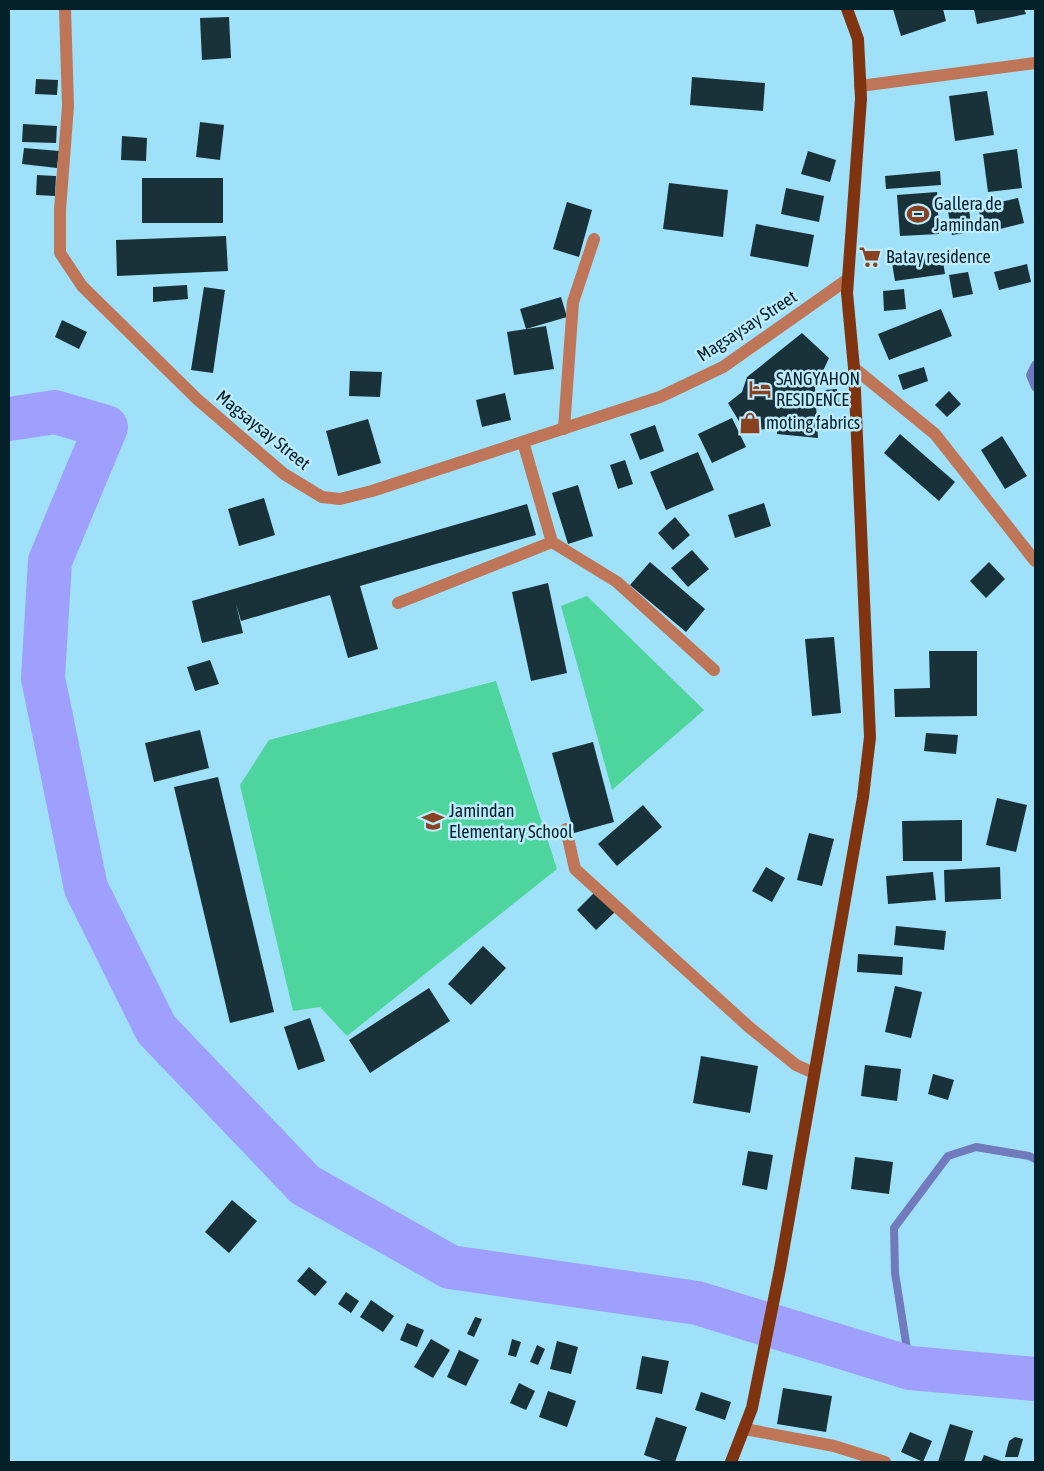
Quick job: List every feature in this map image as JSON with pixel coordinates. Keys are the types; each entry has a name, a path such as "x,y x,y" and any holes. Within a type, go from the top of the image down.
{"main road":[{"path":"731,1462 752,1408 780,1269 863,797 870,737 854,368 848,293 860,86 858,39 847,9"}],"street":[{"name":"Magsaysay Street","path":"65,9 68,106 60,210 60,253 82,286 197,399 284,474 322,497 340,499 372,491 660,398 723,367 848,279"},
{"path":"860,86 1035,63"},
{"path":"564,429 573,302 594,239"},
{"path":"854,368 935,434 1035,561"},
{"path":"523,442 552,542 617,582 714,670"},
{"path":"398,603 552,542"},
{"path":"566,829 575,868 749,1027 796,1065 814,1073"},
{"path":"745,1429 834,1446 885,1462"}],"green space":[{"path":"587,596 704,710 612,790 561,606"},
{"path":"496,681 557,869 347,1036 320,1007 293,1011 240,785 269,740"}],"building":[{"path":"893,9 943,9 946,21 901,36"},
{"path":"974,9 1024,9 1026,14 977,24"},
{"path":"229,17 231,58 202,60 200,18"},
{"path":"692,77 765,83 763,111 690,105"},
{"path":"36,79 58,80 57,95 35,94"},
{"path":"987,91 994,135 955,141 949,96"},
{"path":"200,122 224,125 220,160 196,157"},
{"path":"23,124 57,126 56,143 22,142"},
{"path":"122,136 147,138 146,161 121,160"},
{"path":"24,148 59,151 57,168 22,164"},
{"path":"1017,149 1022,188 988,192 983,154"},
{"path":"808,151 836,160 830,182 801,174"},
{"path":"940,171 941,185 886,189 885,176"},
{"path":"37,175 56,176 55,196 36,195"},
{"path":"142,178 223,178 223,223 142,223"},
{"path":"669,183 728,190 723,237 663,229"},
{"path":"786,188 824,196 819,222 781,214"},
{"name":"Gallera de Jamindan","path":"937,192 939,234 900,236 897,195"},
{"path":"1018,198 1024,223 984,233 978,207"},
{"path":"567,202 592,210 579,257 553,249"},
{"path":"968,202 972,232 952,235 947,205"},
{"path":"756,224 814,235 808,267 750,256"},
{"path":"226,236 228,271 117,276 116,240"},
{"path":"942,255 945,274 895,281 892,263"},
{"path":"1027,264 1031,282 999,290 994,272"},
{"path":"968,272 973,294 953,298 949,275"},
{"path":"187,285 188,299 153,302 153,287"},
{"path":"204,287 225,290 213,373 191,370"},
{"path":"904,289 906,309 884,311 883,291"},
{"path":"561,297 567,317 526,329 520,309"},
{"path":"941,309 952,336 889,360 878,334"},
{"path":"62,320 87,332 79,349 55,337"},
{"path":"546,326 554,369 514,375 507,332"},
{"path":"802,333 829,358 815,388 818,438 777,434 777,428 745,431 728,403 742,392 747,377"},
{"path":"924,367 928,381 903,390 898,375"},
{"path":"350,371 382,372 380,397 349,396"},
{"path":"837,389 839,404 827,406 825,390"},
{"path":"949,391 961,404 947,417 935,405"},
{"path":"505,393 511,420 482,427 476,400"},
{"path":"732,418 746,447 712,463 698,434"},
{"path":"368,419 381,463 338,476 326,431"},
{"path":"655,425 664,451 640,460 630,434"},
{"path":"900,434 955,482 939,501 884,453"},
{"path":"1002,436 1027,476 1005,489 981,450"},
{"path":"698,452 714,490 666,510 650,472"},
{"path":"625,460 633,484 618,489 610,465"},
{"path":"578,485 593,536 568,544 552,493"},
{"path":"264,498 275,535 239,546 228,509"},
{"path":"764,503 771,526 735,538 728,515"},
{"path":"527,504 536,535 360,586 378,649 348,658 330,595 241,621 236,604 243,633 202,643 192,601"},
{"path":"675,517 690,535 673,550 658,533"},
{"path":"692,550 709,569 688,587 671,568"},
{"path":"650,562 705,609 686,632 630,585"},
{"path":"989,562 1005,579 986,598 970,581"},
{"path":"548,583 567,673 531,681 512,592"},
{"path":"834,637 841,713 812,716 805,639"},
{"path":"929,651 977,651 977,716 895,717 894,689 930,688"},
{"path":"210,660 219,684 195,691 187,667"},
{"path":"200,730 209,768 154,782 145,743"},
{"path":"926,733 958,735 956,754 924,751"},
{"path":"593,742 614,822 574,833 552,753"},
{"path":"218,777 274,1012 230,1023 174,787"},
{"path":"997,798 1027,805 1016,852 986,845"},
{"path":"643,805 662,827 617,866 598,844"},
{"path":"962,820 962,861 903,861 902,821"},
{"path":"809,833 834,839 822,886 797,880"},
{"path":"766,867 785,878 772,902 752,891"},
{"path":"1000,867 1001,899 945,902 944,870"},
{"path":"933,872 936,900 888,904 886,876"},
{"path":"597,890 616,911 596,930 577,910"},
{"path":"896,926 946,931 944,950 894,945"},
{"path":"483,946 506,968 471,1005 448,984"},
{"path":"858,954 903,957 902,975 857,972"},
{"path":"895,986 922,992 911,1038 885,1032"},
{"path":"429,988 450,1021 370,1073 349,1040"},
{"path":"310,1018 325,1061 298,1070 284,1027"},
{"path":"701,1056 758,1066 750,1113 693,1103"},
{"path":"865,1065 901,1069 897,1101 861,1096"},
{"path":"933,1074 954,1080 948,1100 928,1094"},
{"path":"748,1151 773,1155 767,1190 742,1185"},
{"path":"855,1157 893,1162 889,1194 851,1189"},
{"path":"232,1200 257,1221 229,1253 205,1232"},
{"path":"309,1267 327,1282 315,1296 297,1281"},
{"path":"346,1292 359,1301 351,1313 338,1304"},
{"path":"371,1300 394,1316 383,1332 360,1317"},
{"path":"475,1317 482,1319 474,1337 467,1334"},
{"path":"407,1323 424,1330 417,1347 400,1340"},
{"path":"431,1339 450,1350 433,1378 414,1367"},
{"path":"512,1339 521,1342 516,1357 508,1355"},
{"path":"557,1341 578,1347 571,1374 550,1369"},
{"path":"537,1345 545,1349 538,1365 530,1362"},
{"path":"459,1350 479,1360 466,1386 447,1377"},
{"path":"642,1356 669,1361 662,1394 636,1389"},
{"path":"519,1383 535,1391 526,1410 510,1403"},
{"path":"783,1388 832,1396 826,1432 777,1424"},
{"path":"548,1391 576,1401 567,1427 539,1417"},
{"path":"701,1392 731,1402 725,1420 695,1410"},
{"path":"656,1417 687,1427 675,1462 664,1462 644,1455"},
{"path":"950,1424 973,1431 964,1462 938,1462"},
{"path":"910,1432 932,1441 923,1462 901,1452"},
{"path":"1015,1437 1023,1439 1018,1457 1005,1457 1009,1441"},
{"path":"984,1455 1004,1462 981,1462"}],"waterway":[{"path":"1035,365 1030,375 1035,387"},
{"path":"9,419 55,412 106,427 50,561 43,678 86,888 156,1029 305,1185 450,1267 697,1303 910,1368 1035,1379"},
{"path":"910,1368 895,1273 894,1228 948,1156 976,1147 1029,1156 1035,1159"}],"place":[{"name":"Gallera de Jamindan","path":"918,214"},
{"name":"Batay residence","path":"870,257"},
{"name":"SANGYAHON RESIDENCE","path":"760,389"},
{"name":"moting fabrics","path":"750,423"},
{"name":"Jamindan Elementary School","path":"433,821"}]}
